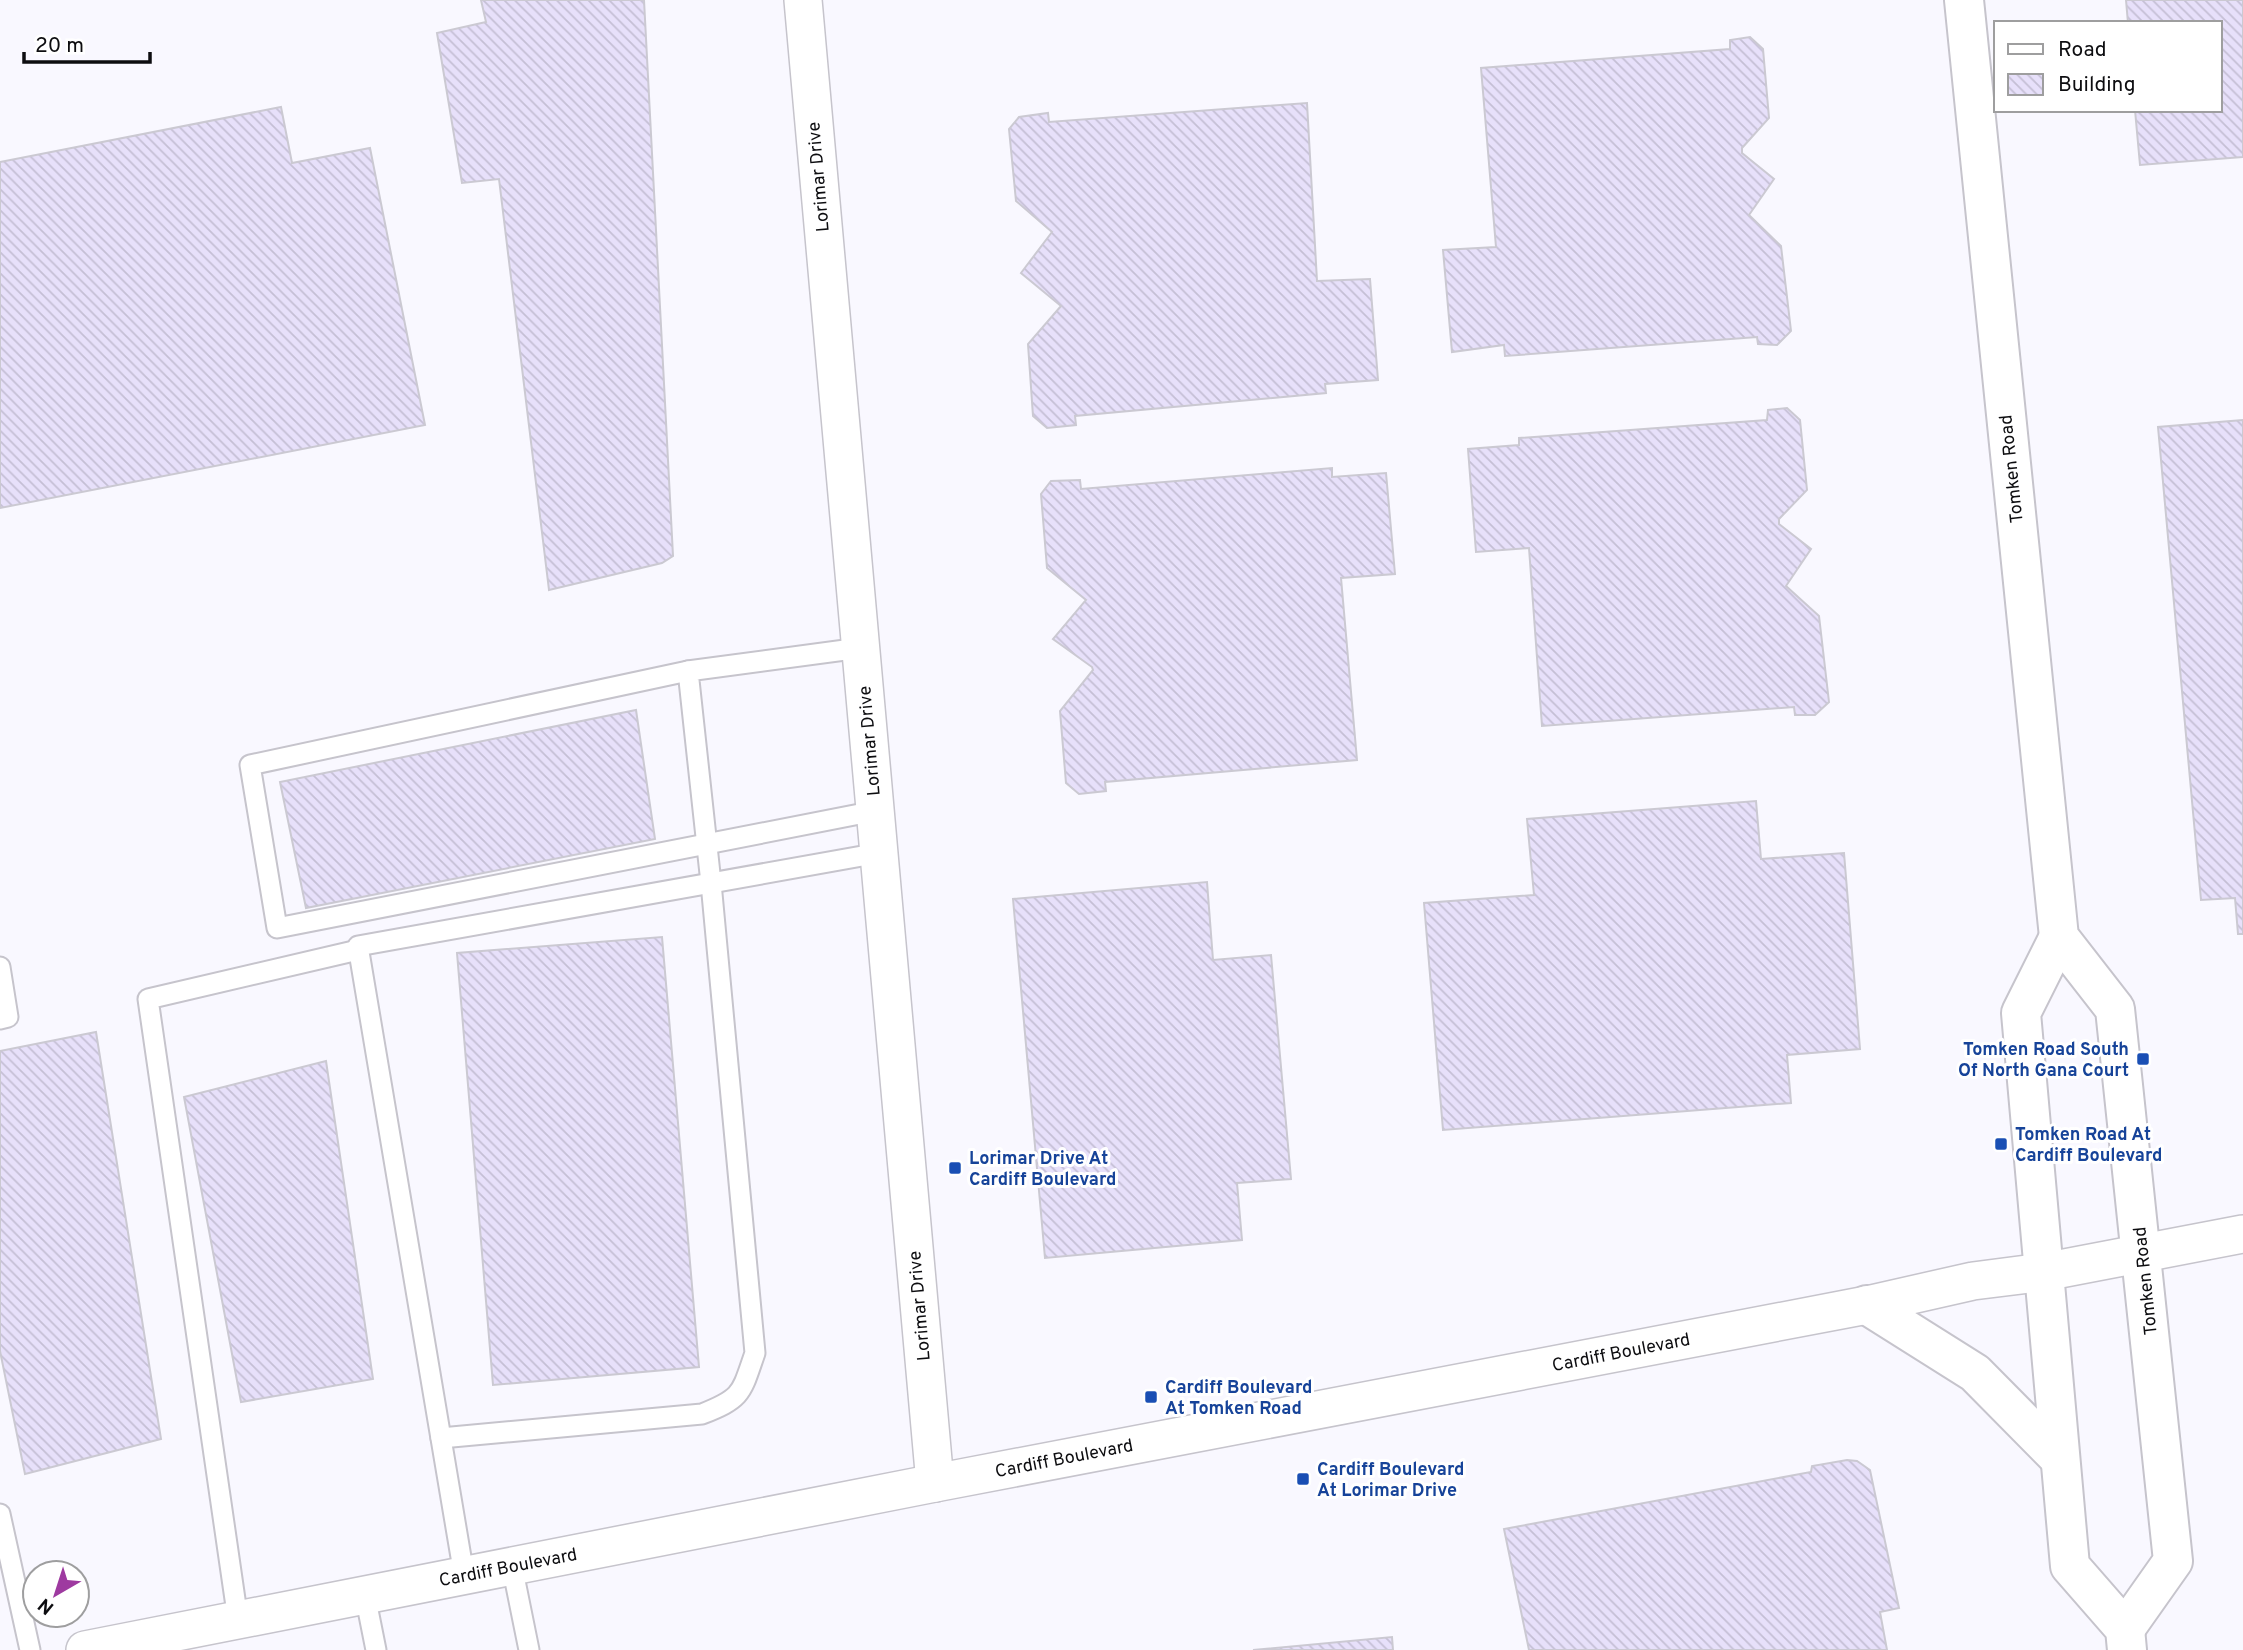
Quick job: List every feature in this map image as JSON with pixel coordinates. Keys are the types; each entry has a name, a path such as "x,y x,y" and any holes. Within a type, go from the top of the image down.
{"main road":[{"name":"Tomken Road","path":"1964,0 2059,937 2115,1009 2173,1562 2126,1639 2070,1566 2021,1013 2059,937"},
{"path":"1867,1305 1975,1373 2060,1459"}],"street":[{"name":"Lorimar Drive","path":"803,0 935,1483"},
{"name":"Cardiff Boulevard","path":"99,1649 464,1575 1867,1305 1973,1282 2044,1272 2243,1234"}],"lane":[{"path":"860,648 688,671 250,765 277,928 875,811"},
{"path":"441,1438 702,1415 724,1406 741,1392 755,1353 707,842 688,671"},
{"path":"464,1575 358,946 878,853"},
{"path":"238,1620 148,999 358,950"},
{"path":"0,967 8,1017 0,1019"},
{"path":"0,1514 30,1650"},
{"path":"512,1566 528,1650"},
{"path":"365,1595 376,1650"}],"building":[{"path":"481,0 644,0 673,556 662,563 549,590 499,179 462,183 437,33 486,22"},
{"path":"2126,0 2243,0 2243,157 2140,165 2135,112 2222,112 2222,21 2128,21"},
{"path":"1750,37 1763,49 1769,118 1742,148 1742,153 1774,179 1749,215 1781,246 1791,331 1777,345 1758,344 1757,337 1505,356 1504,345 1452,352 1443,250 1496,247 1481,68 1730,49 1730,40"},
{"path":"1307,103 1317,281 1370,279 1378,380 1325,384 1326,393 1075,416 1076,425 1047,428 1033,416 1028,344 1061,306 1021,273 1052,232 1016,201 1009,129 1019,117 1048,113 1049,122"},
{"path":"281,107 292,163 370,148 425,425 0,508 0,162"},
{"path":"1787,408 1800,420 1807,490 1779,519 1779,524 1811,549 1786,586 1819,616 1829,702 1815,715 1795,715 1794,707 1542,726 1529,548 1476,552 1468,449 1519,445 1519,438 1767,420 1768,410"},
{"path":"2243,420 2243,934 2238,934 2235,898 2201,900 2158,427"},
{"path":"1332,468 1332,477 1386,473 1395,574 1341,578 1357,760 1105,782 1106,791 1079,794 1066,783 1060,711 1093,670 1053,639 1086,600 1047,568 1041,494 1051,481 1080,480 1081,489"},
{"path":"636,710 655,839 306,908 280,782"},
{"path":"1756,801 1761,859 1844,853 1860,1049 1787,1055 1791,1103 1443,1130 1424,903 1534,895 1527,819"},
{"path":"1207,882 1213,960 1271,955 1291,1179 1237,1183 1242,1240 1045,1258 1013,899"},
{"path":"662,937 699,1367 493,1385 457,953"},
{"path":"96,1032 161,1439 25,1474 0,1351 0,1051"},
{"path":"326,1061 373,1379 241,1402 184,1097"},
{"path":"1857,1461 1870,1470 1899,1608 1880,1612 1887,1650 1529,1650 1504,1529 1811,1472 1812,1466"},
{"path":"1392,1637 1393,1650 1253,1650"}],"place":[{"name":"Tomken Road South Of North Gana Court","path":"2143,1059"},
{"name":"Tomken Road At Cardiff Boulevard","path":"2001,1144"},
{"name":"Lorimar Drive At Cardiff Boulevard","path":"955,1168"},
{"name":"Cardiff Boulevard At Tomken Road","path":"1151,1397"},
{"name":"Cardiff Boulevard At Lorimar Drive","path":"1303,1479"}]}
